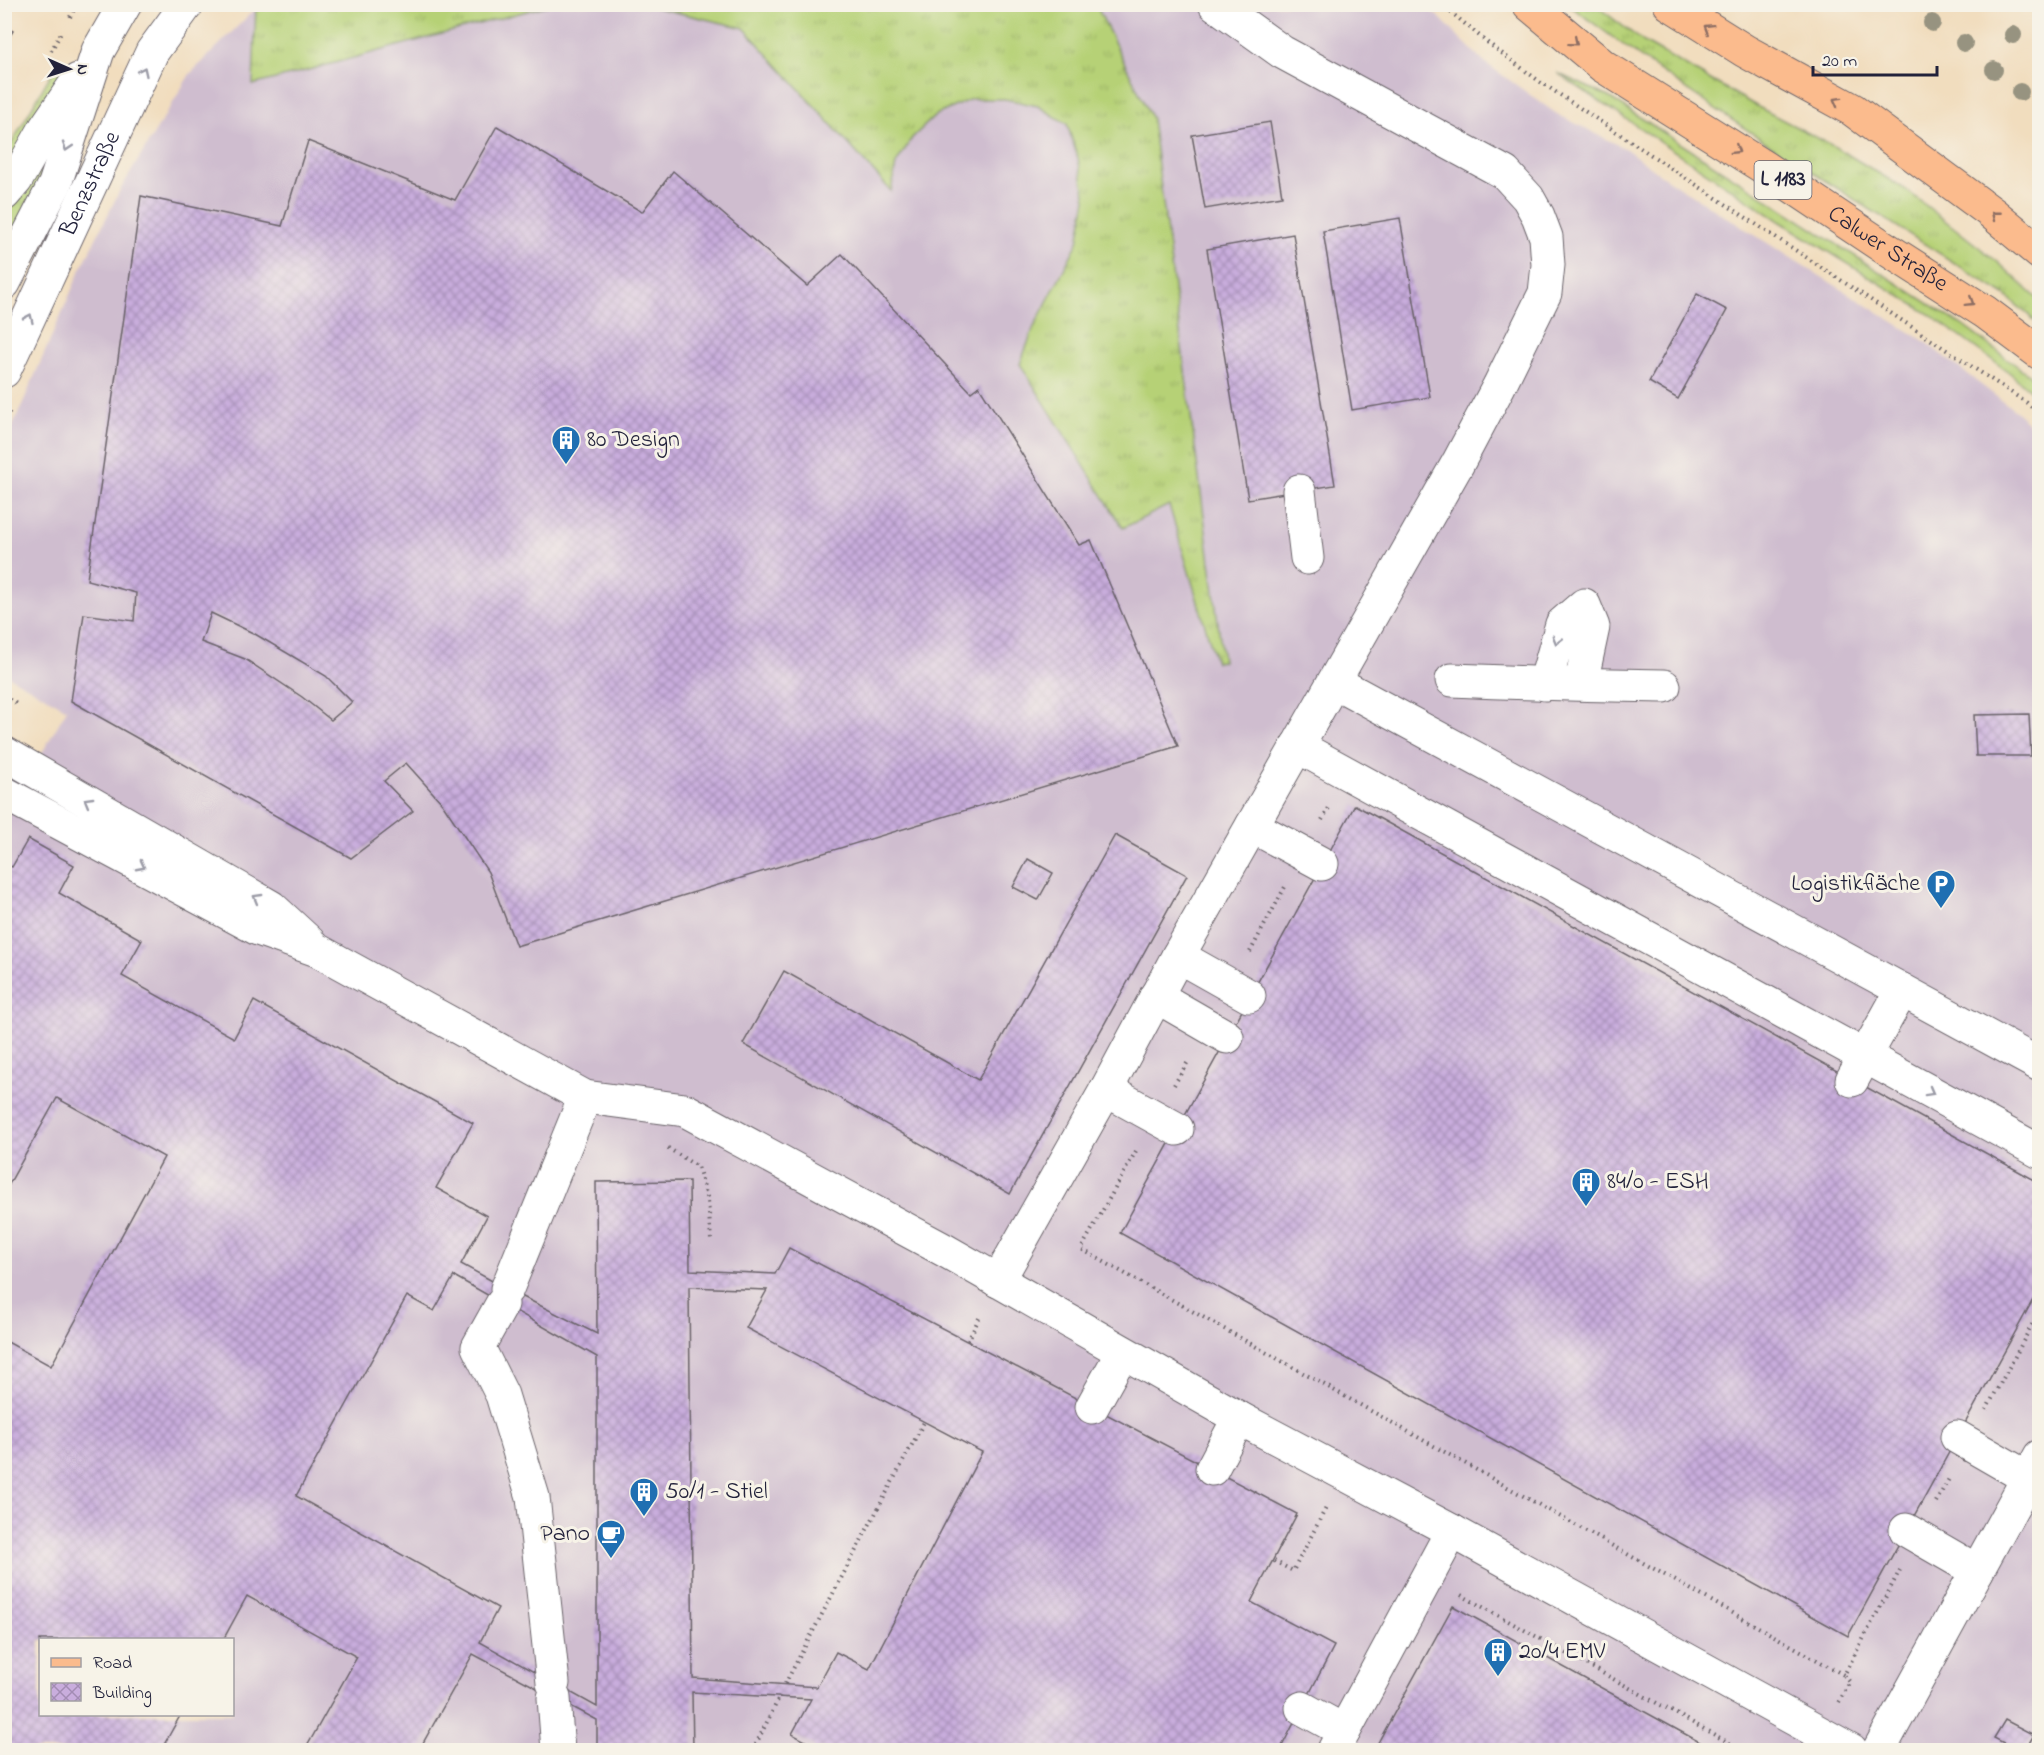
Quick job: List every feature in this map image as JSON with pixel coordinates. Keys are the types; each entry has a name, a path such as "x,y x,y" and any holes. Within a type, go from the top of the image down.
{"main road":[{"name":"Calwer Straße","path":"1528,4 1603,66 1985,312 2040,353"},
{"path":"1670,4 1745,51 1853,110 1992,213 2040,253"}],"street":[{"name":"Benzstraße","path":"4,283 55,184 98,51 125,4"},
{"name":"Benzstraße","path":"4,371 152,52 187,4"},
{"path":"998,1281 1106,1090 1178,956 1458,463 1545,293 1548,265 1546,237 1528,198 1505,173 1282,52 1215,4"},
{"path":"4,194 16,180 45,127 98,51"},
{"path":"1299,491 1307,558"},
{"path":"1545,684 1562,624 1584,605 1593,627 1581,683"},
{"path":"1452,680 1664,686"},
{"path":"1335,682 2040,1065"},
{"path":"1297,746 1865,1072 2040,1152"},
{"path":"11,774 271,907 316,950 585,1097 685,1110 946,1251 1239,1418 1452,1531 1851,1750"},
{"path":"1252,826 1313,859"},
{"path":"1178,956 1240,991"},
{"path":"1865,1072 1902,990"},
{"path":"1156,996 1218,1032"},
{"path":"1106,1090 1166,1123"},
{"path":"558,1750 554,1690 533,1497 502,1395 478,1347 504,1296 585,1097"},
{"path":"1092,1407 1122,1353"},
{"path":"1212,1469 1239,1418"},
{"path":"1879,1750 2034,1467 1963,1440"},
{"path":"1302,1708 1339,1741 1452,1531"},
{"path":"1912,1534 1977,1570"}],"path":[{"path":"1441,4 1539,81 2027,402 2040,415"},
{"path":"4,697 17,704"},
{"path":"1240,991 1313,859 1330,805"},
{"path":"1218,1032 1166,1123 1081,1249 1844,1675 1912,1534 1963,1440 2040,1310"},
{"path":"785,1684 924,1422"},
{"path":"1274,1561 1293,1572 1344,1474"},
{"path":"1452,1590 1742,1750"},
{"path":"753,1750 780,1696"}],"shaded area":[{"path":"259,5 1420,5 1439,17 1484,62 1557,114 1626,149 1718,212 1921,339 2018,413 2039,434 2039,1750 5,1750 5,818 67,709 5,674 5,444 80,271 119,192 190,74"}],"green space":[{"path":"256,4 549,5 253,85"},
{"path":"645,5 1096,5 1152,119 1223,661 1216,662 1169,505 1123,528 1020,364 1034,327 1078,242 1086,199 1078,158 1067,124 1038,106 1005,99 971,99 936,115 912,138 896,164 891,191 744,28"},
{"path":"1569,5 1595,5 1644,42 1758,107 1837,148 1905,189 1999,263 2039,300 2039,324 2005,295 1729,118"},
{"path":"59,60 68,65 5,179 5,155"},
{"path":"1557,73 1607,96 1962,325 2036,380 2039,384 2039,398 2010,373 1929,314 1781,222"},
{"path":"50,142 37,194 15,227 5,235 5,211 17,199"}],"building":[{"path":"4,26 13,31 4,45"},
{"path":"1270,122 1282,196 1205,209 1192,135"},
{"name":"80 Design","path":"497,126 642,212 673,171 807,286 842,254 971,392 979,386 1079,545 1091,540 1178,746 516,946 488,872 442,803 406,763 384,781 413,811 351,858 71,701 84,614 134,621 136,593 87,580 141,196 282,226 308,141 455,200","holes":["211,613 255,634 326,676 352,702 331,720 302,697 245,659 201,642"]},
{"path":"1400,218 1430,397 1352,410 1323,231"},
{"path":"1293,234 1335,485 1248,499 1207,249"},
{"path":"1697,294 1727,310 1678,399 1649,382"},
{"path":"2029,714 2031,756 1976,756 1974,715"},
{"name":"84/0 - ESH","path":"1355,805 2040,1183 2040,1287 1848,1636 1120,1233"},
{"path":"1115,835 1187,875 1010,1194 743,1044 784,971 978,1080"},
{"path":"28,839 74,865 59,893 142,940 122,976 234,1038 254,1001 473,1123 436,1188 487,1216 461,1264 507,1289 597,1334 596,1182 689,1181 690,1270 775,1274 789,1248 1297,1514 1251,1602 1334,1646 1280,1750 813,1750 815,1746 792,1734 811,1699 692,1692 693,1750 597,1750 597,1720 473,1654 419,1750 305,1750 357,1657 247,1596 224,1638 39,1638 39,1716 180,1716 161,1750 4,1750 4,1340 51,1366 164,1157 57,1098 4,1193 4,863 12,867","holes":["454,1276 597,1357 597,1707 480,1642 498,1608 296,1496 407,1296 434,1311","689,1287 767,1290 746,1328 982,1452 869,1669 836,1652 817,1687 693,1678"]},
{"path":"1028,859 1053,873 1038,900 1013,887"},
{"name":"20/4 EMV","path":"1453,1606 1714,1750 1374,1750"},
{"path":"2005,1720 2034,1735 2025,1750 2017,1750 1994,1738"}],"place":[{"name":"80 Design","path":"566,466"},
{"name":"Logistikfläche","path":"1941,910"},
{"name":"84/0 - ESH","path":"1586,1208"},
{"name":"50/1 - Stiel","path":"644,1518"},
{"name":"Pano","path":"611,1560"},
{"name":"20/4 EMV","path":"1498,1678"}]}
